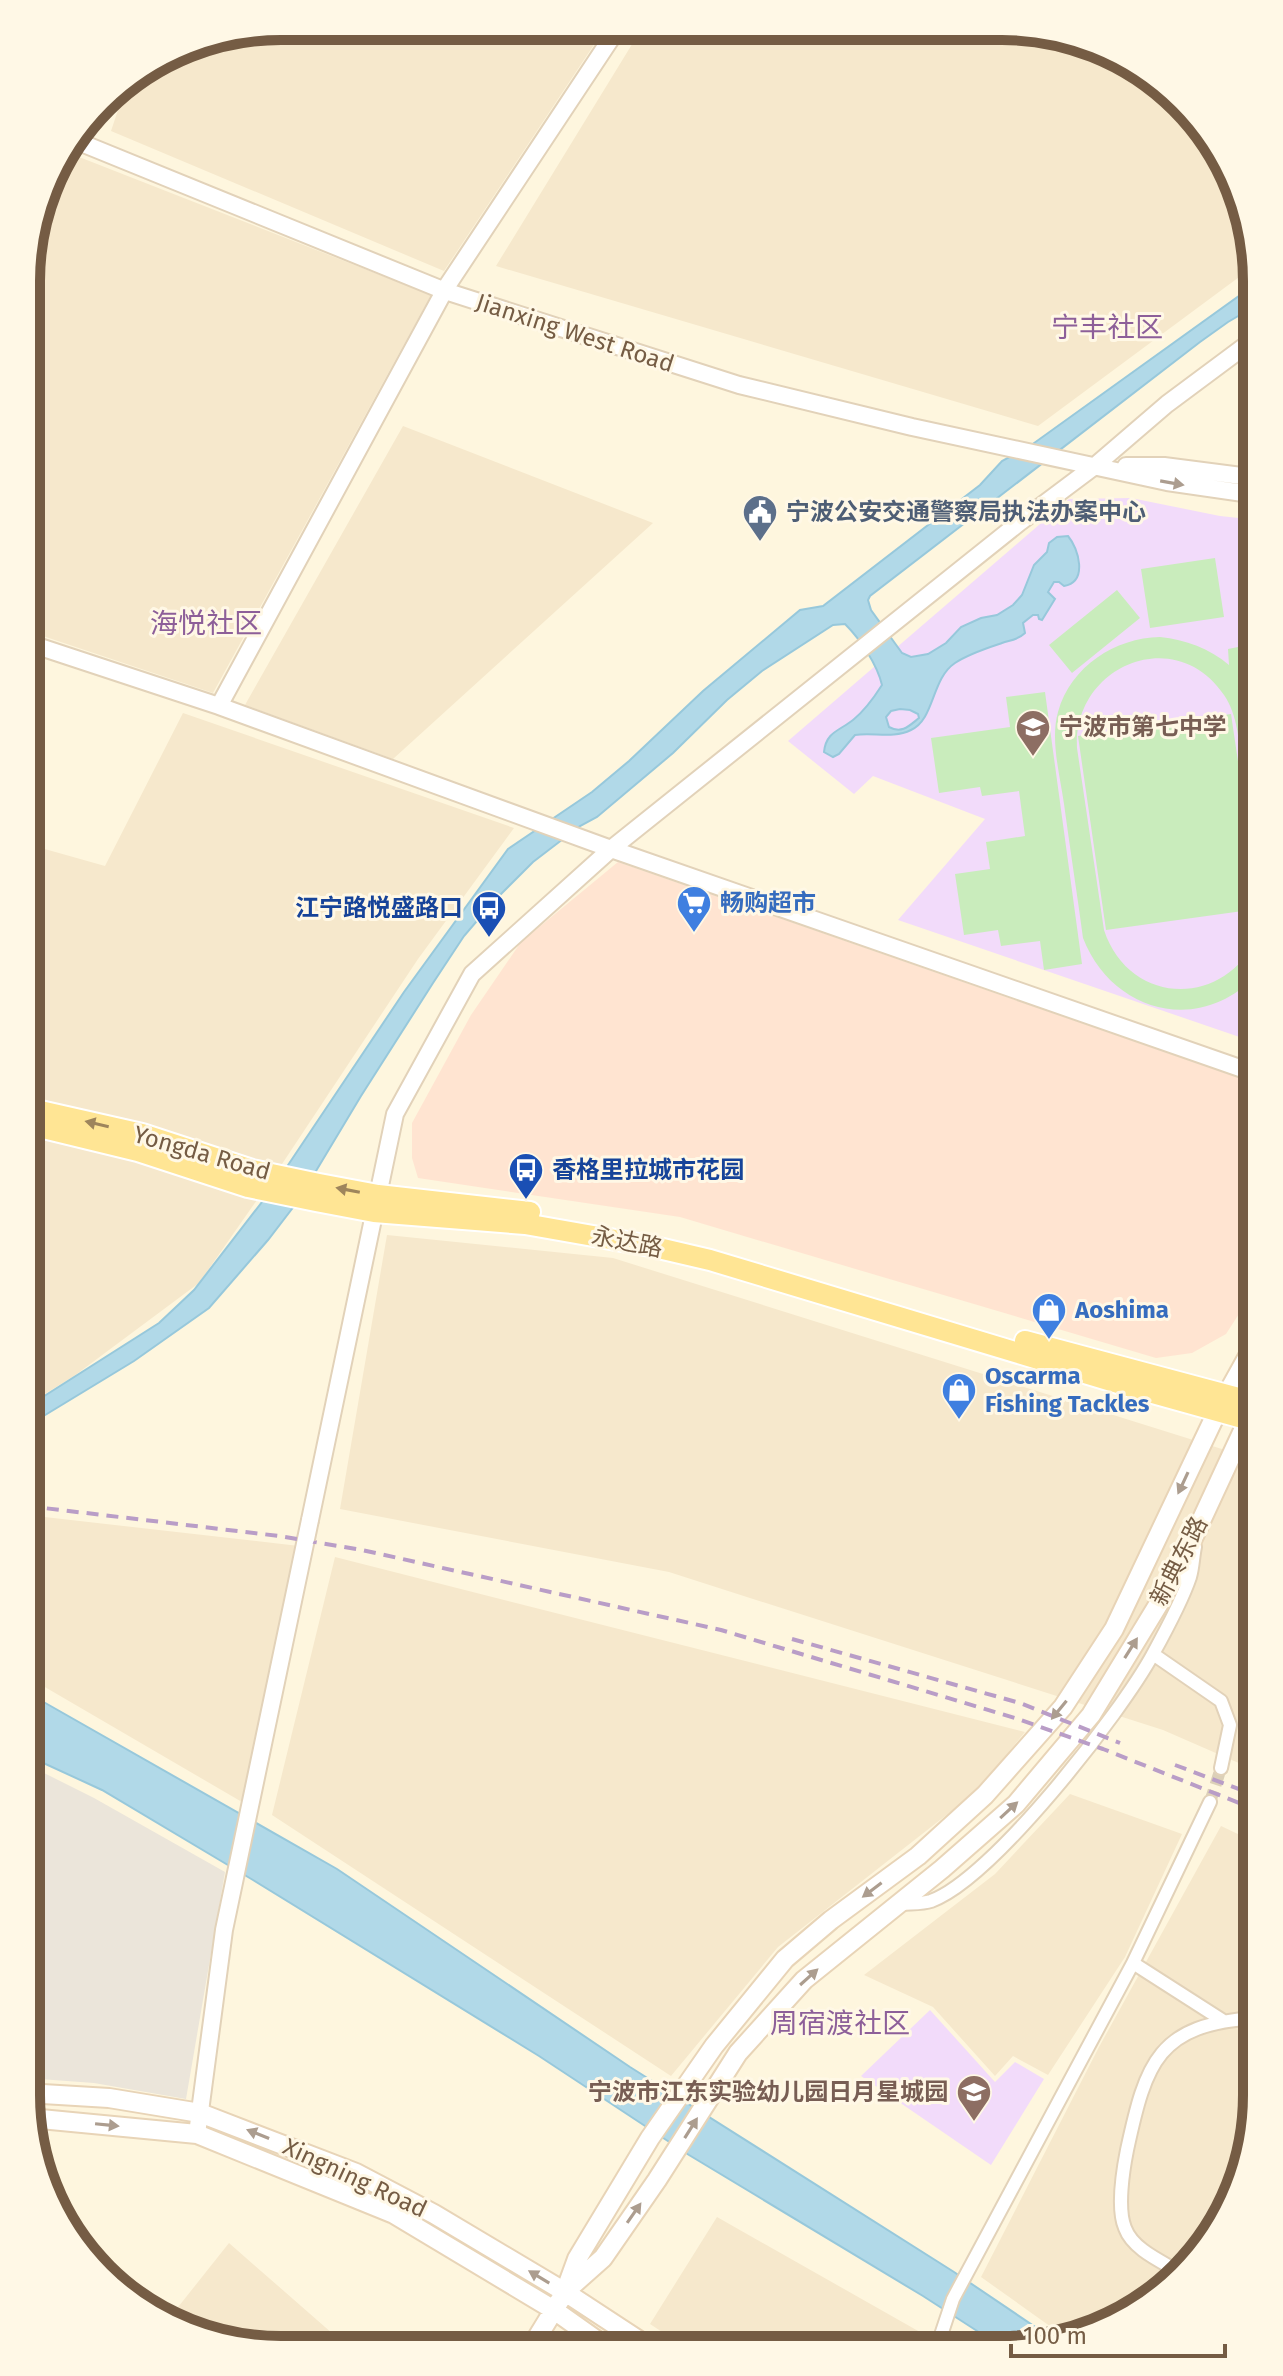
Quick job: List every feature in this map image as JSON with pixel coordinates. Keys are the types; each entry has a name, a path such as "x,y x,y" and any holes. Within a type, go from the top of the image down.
{"main road":[{"name":"Yongda Road","path":"40,1111 142,1134 250,1178"},
{"name":"永达路","path":"40,1127 250,1178 376,1204 525,1224 650,1246 1242,1408"},
{"path":"538,2336 565,2292 577,2259 650,2138 714,2046 785,1959 831,1920 918,1856 985,1795 1063,1707 1114,1629 1242,1367"},
{"name":"新典东路","path":"565,2292 603,2258 738,2053 804,1980 942,1869 1016,1804 1091,1715 1175,1577 1242,1436"},
{"name":"Xingning Road","path":"40,2094 109,2098 200,2113 356,2173 434,2214 632,2336"},
{"name":"Xingning Road","path":"42,2119 197,2134 394,2214 554,2310 591,2336"}],"street":[{"path":"219,706 445,291 610,40"},
{"name":"Jianxing West Road","path":"83,144 445,291 739,385 912,427 1167,482 1243,493"},
{"path":"197,2134 224,1930 395,1114 472,974 611,849 1088,464 1243,347"},
{"name":"Jianxing West Road","path":"1088,464 1164,466 1243,476"},
{"path":"40,647 219,706 611,849 1243,1069"},
{"path":"897,1905 930,1901 954,1888 999,1850 1053,1790 1115,1712 1153,1654 1190,1576 1198,1526"},
{"path":"1153,1654 1221,1701 1230,1725 1221,1768"},
{"path":"941,2336 953,2299 1133,1963 1210,1802"},
{"path":"1133,1963 1222,2020"},
{"path":"1171,2267 1145,2252 1125,2228 1121,2179 1138,2099 1158,2057 1175,2041 1193,2029 1222,2020 1242,2019"}],"shaded area":[{"path":"597,40 444,271 111,131 121,101 160,72 203,53 249,42"},
{"path":"635,40 1002,40 1034,42 1080,53 1109,65 1161,100 1183,122 1218,174 1238,234 1243,274 1038,426 496,266"},
{"path":"75,155 431,295 213,693 40,635 42,249 53,203"},
{"path":"403,426 653,523 393,759 245,705"},
{"name":"宁波市第七中学","path":"1131,498 1243,518 1243,1038 898,920 985,819 873,776 854,794 788,741 1069,499"},
{"path":"183,713 514,828 418,959 199,1283 74,1376 40,1397 40,848 105,866"},
{"path":"618,862 1243,1079 1242,1309 1226,1334 1192,1353 1156,1358 680,1217 418,1178 412,1158 412,1123 471,1015 521,942"},
{"name":"香格里拉城市花园","path":"387,1235 613,1258 1242,1455 1242,1765 1163,1730 669,1572 340,1509"},
{"path":"40,1516 299,1546 242,1802 40,1684"},
{"path":"335,1557 1025,1732 977,1791 778,1947 671,2076 272,1815"},
{"path":"40,1771 225,1872 186,2099 94,2083 40,2079"},
{"path":"1070,1794 1182,1834 1125,1957 1048,2075 1013,2056 995,2076 933,2007 864,1975 995,1874"},
{"path":"1221,1826 1242,1836 1242,2111 1235,2158 1225,2187 1211,2216 1173,2266 1123,2304 1094,2318 1055,2330 981,2277 1099,2047"},
{"name":"宁波市江东实验幼儿园日月星城园","path":"930,2010 995,2082 1015,2062 1044,2079 991,2165 861,2076"},
{"path":"717,2217 927,2336 668,2336 650,2324"},
{"path":"229,2243 335,2336 249,2334 218,2328 175,2311"}],"green space":[{"path":"1215,558 1224,617 1150,628 1141,569"},
{"path":"1117,590 1140,618 1072,673 1049,645"},
{"path":"1160,637 1179,640 1213,654 1229,665 1228,649 1243,646 1243,776 1239,742 1229,704 1204,673 1180,661 1155,658 1131,663 1109,676 1092,695 1080,719 1077,748 1104,930 1116,955 1134,973 1155,985 1178,989 1201,986 1223,977 1243,959 1243,986 1210,1005 1185,1010 1160,1007 1136,999 1115,984 1097,964 1083,938 1055,746 1058,712 1073,681 1084,668 1111,649"},
{"path":"1045,692 1082,964 1044,970 1040,941 1001,946 998,930 964,935 955,874 990,869 986,842 1025,836 1019,791 982,796 980,787 939,793 931,738 1010,727 1006,697"},
{"path":"1231,714 1243,793 1243,911 1106,930 1078,736"}],"water":[{"path":"1243,293 1243,313 1200,342 868,600 871,610 902,653 911,657 928,654 946,643 961,627 997,615 1013,605 1022,595 1034,565 1047,552 1049,543 1057,537 1068,536 1078,556 1079,572 1072,583 1064,586 1054,582 1048,592 1055,599 1042,620 1038,615 1033,615 1023,623 1025,633 1020,637 955,663 941,679 919,725 897,734 855,735 833,757 824,752 827,740 861,713 882,685 872,660 856,637 845,624 833,625 762,671 673,753 597,817 580,826 533,862 494,901 464,936 433,983 298,1201 209,1308 134,1361 40,1418 40,1399 159,1323 194,1290 272,1189 404,992 508,849 592,792 703,691 800,610 823,606 980,485 1002,461 1030,446","holes":["900,709 918,714 919,718 902,729 889,727 886,717 891,711"]},
{"path":"40,1700 337,1869 630,2067 954,2272 1043,2332 985,2336 689,2155 539,2056 102,1790 40,1761"}],"tunnel":[{"path":"1210,1802 1221,1768"}],"railway":[{"path":"40,1508 279,1536 362,1550 721,1630 1015,1718 1242,1804"},
{"path":"792,1639 1020,1703 1120,1743"},
{"path":"1175,1765 1242,1790"}],"place":[{"name":"宁波公安交通警察局执法办案中心","path":"760,543"},
{"name":"宁波市第七中学","path":"1033,758"},
{"name":"畅购超市","path":"694,934"},
{"name":"江宁路悦盛路口","path":"489,939"},
{"name":"香格里拉城市花园","path":"526,1201"},
{"name":"Aoshima","path":"1049,1341"},
{"name":"Oscarma Fishing Tackles","path":"959,1421"},
{"name":"宁波市江东实验幼儿园日月星城园","path":"974,2123"}],"district":[{"name":"宁丰社区","path":"1107,327"},
{"name":"海悦社区","path":"206,623"},
{"name":"周宿渡社区","path":"840,2023"}]}
